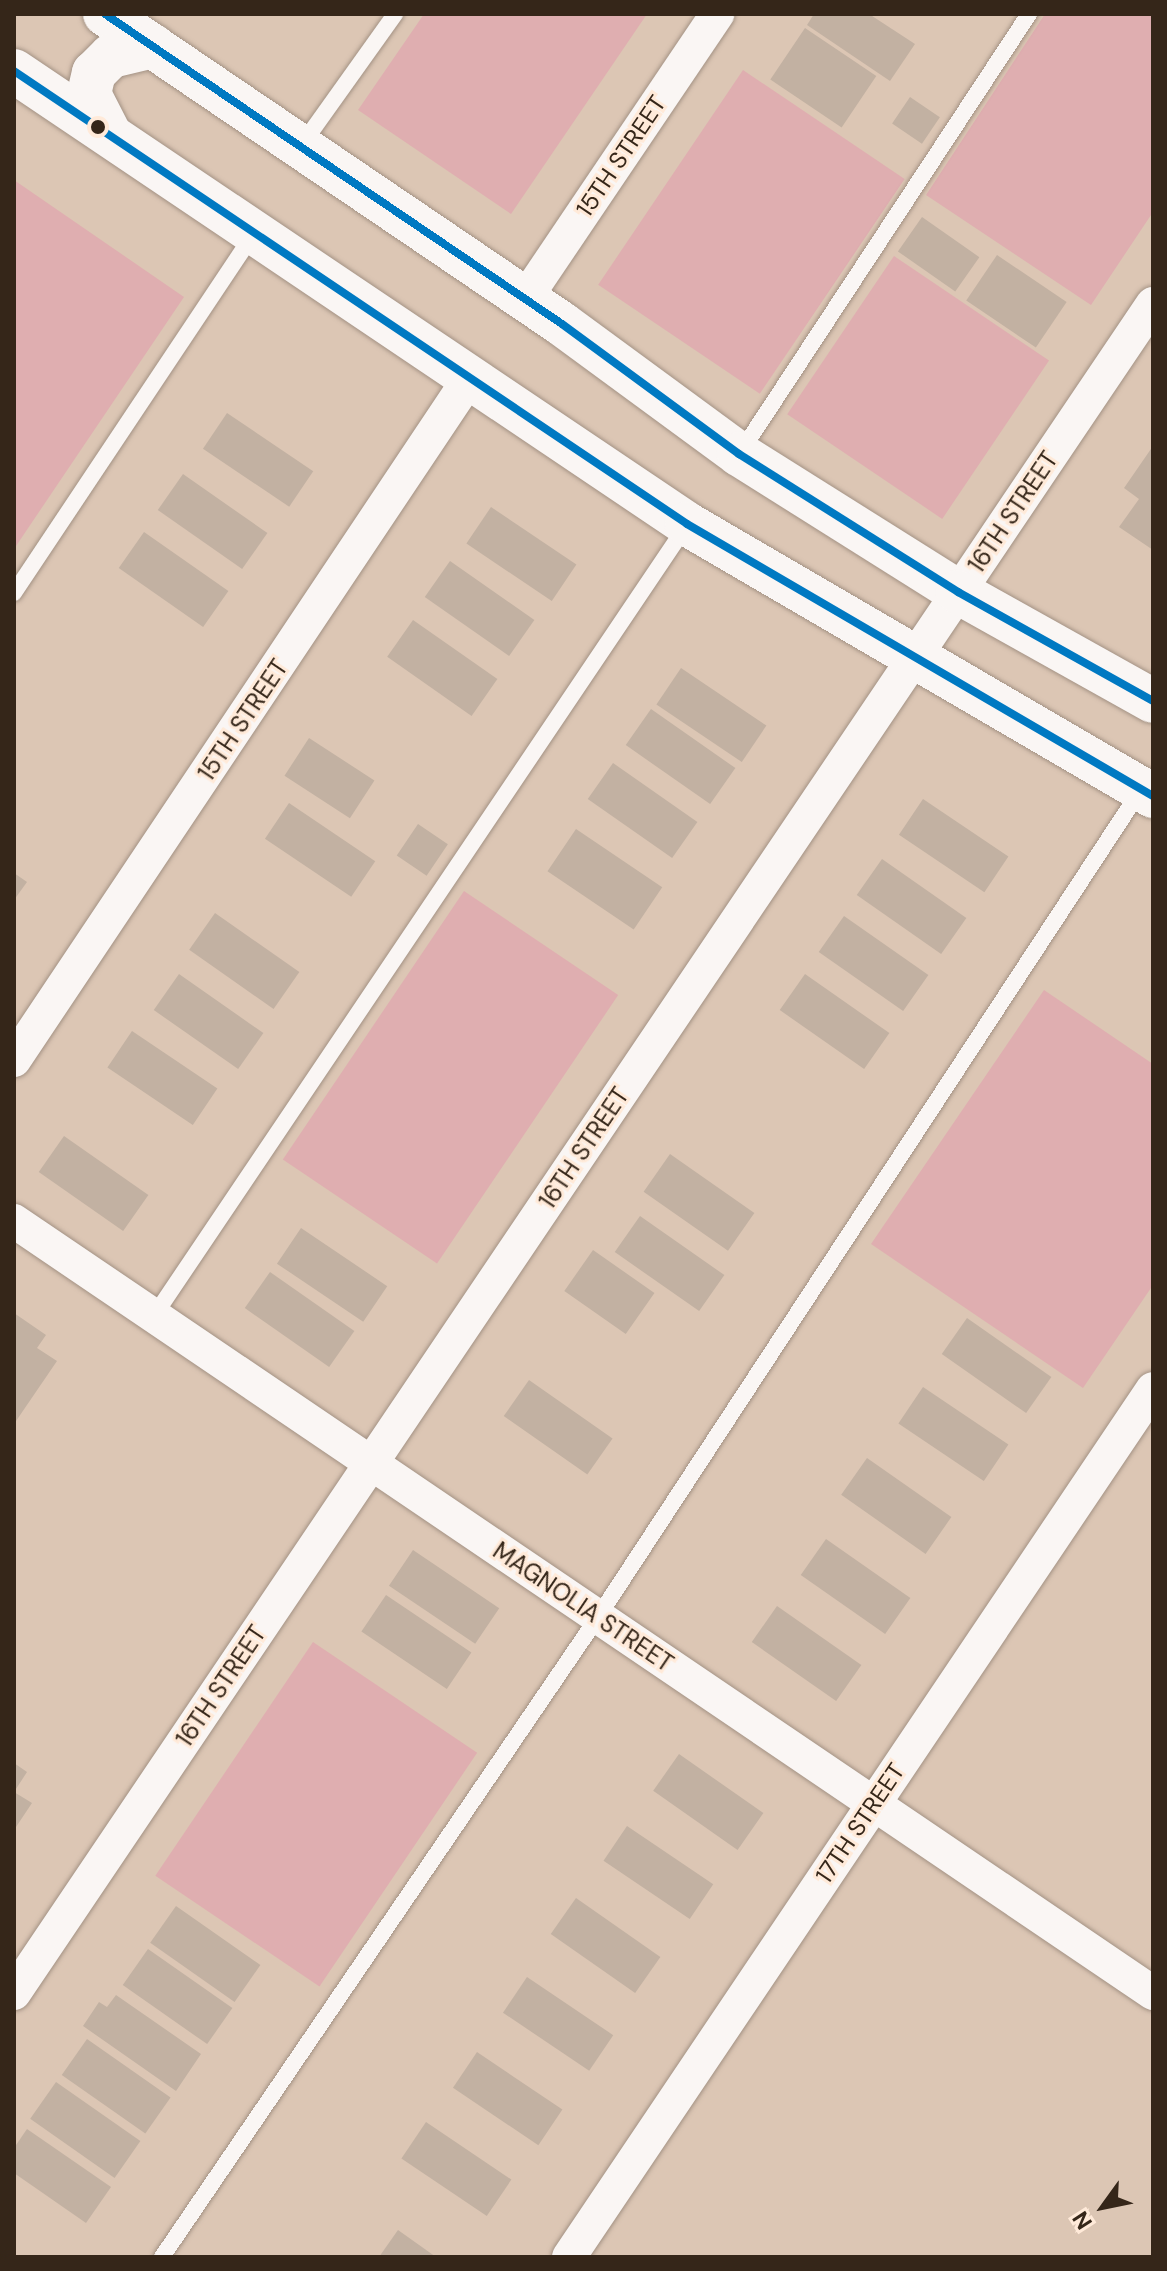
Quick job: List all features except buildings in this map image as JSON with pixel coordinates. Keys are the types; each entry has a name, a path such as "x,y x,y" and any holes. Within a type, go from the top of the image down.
{"main road":[{"path":"105,14 525,299 739,454 958,592 1153,701"},
{"path":"108,131 89,94 94,73 111,56 153,46"},
{"path":"14,71 108,131 469,379 687,524 914,660 1147,792"}],"street":[{"name":"15TH STREET","path":"525,299 717,14"},
{"name":"16TH STREET","path":"14,1993 1153,304"},
{"name":"15TH STREET","path":"14,1060 469,379"},
{"name":"MAGNOLIA STREET","path":"14,1221 1153,1993"},
{"name":"17TH STREET","path":"569,2257 1153,1389"}],"lane":[{"path":"300,147 395,14"},
{"path":"739,454 1029,14"},
{"path":"14,593 255,232"},
{"path":"154,1316 687,524"},
{"path":"162,2257 598,1617 1147,792"}],"shaded area":[{"path":"424,14 647,14 511,214 358,110"},
{"path":"1045,14 1153,14 1153,212 1091,305 926,195"},
{"path":"743,70 905,179 760,394 598,285"},
{"path":"14,180 184,297 14,549"},
{"path":"894,256 1049,361 942,519 787,414"},
{"path":"464,891 618,995 437,1264 283,1160"},
{"path":"1044,990 1153,1064 1153,1285 1083,1388 871,1244"},
{"path":"313,1642 477,1753 319,1987 155,1876"}],"transit line":[{"path":"105,14 562,324 739,454 958,592 1153,701"},
{"path":"14,71 687,524 1153,796"}]}
